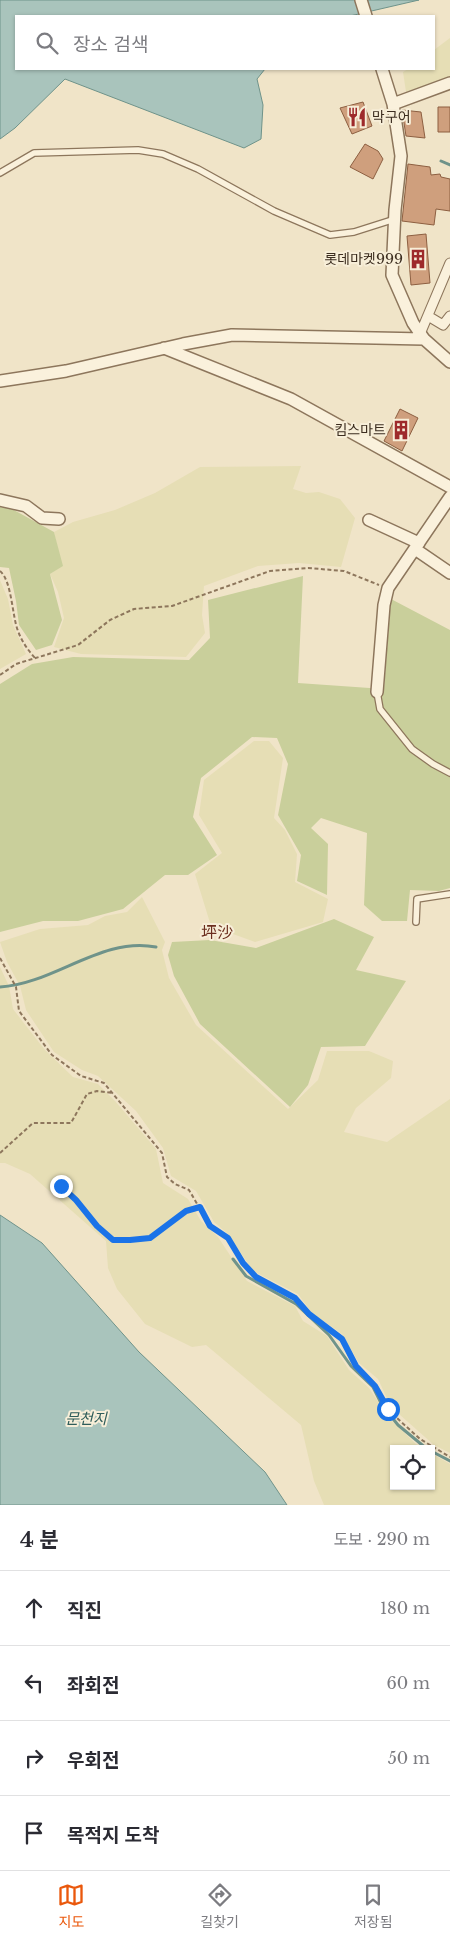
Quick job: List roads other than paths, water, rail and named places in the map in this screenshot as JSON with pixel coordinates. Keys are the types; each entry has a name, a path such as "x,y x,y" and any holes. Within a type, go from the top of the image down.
{"street":[{"path":"361,0 366,15"},
{"path":"382,70 393,104 401,156 392,275 413,323 422,337 449,358"},
{"path":"393,104 450,83"},
{"path":"422,337 428,316 450,263"},
{"path":"428,316 443,326 450,316"},
{"path":"0,381 66,371 163,348 232,335 422,337"},
{"path":"163,348 292,399 450,486"},
{"path":"377,692 384,605 388,588 450,497"},
{"path":"0,500 26,506 42,518 59,519"},
{"path":"369,520 417,546 450,573"}],"lane":[{"path":"0,173 34,154 138,150 163,154 198,169 274,211 330,236 354,232 395,219"},
{"path":"377,692 380,709 412,749 450,773"},
{"path":"416,922 417,898 450,894"}],"water":[{"path":"0,0 419,0 354,15 15,15 15,70 264,70 257,79 263,105 261,139 244,148 65,79 15,128 0,139"},
{"name":"문천지","path":"0,1215 42,1243 139,1352 265,1472 287,1505 0,1505"}],"waterway":[{"path":"441,161 450,165"},
{"path":"0,987 40,978 116,948 136,945 156,947"},
{"path":"233,1259 246,1276 296,1304 329,1335 351,1366 373,1387 382,1405 398,1425 422,1445"},
{"path":"435,1453 450,1461"}],"place":[{"name":"막구어","path":"357,117"},
{"name":"롯데마켓999","path":"418,259"},
{"name":"킴스마트","path":"401,430"}],"district":[{"name":"坪沙","path":"217,932"}]}
